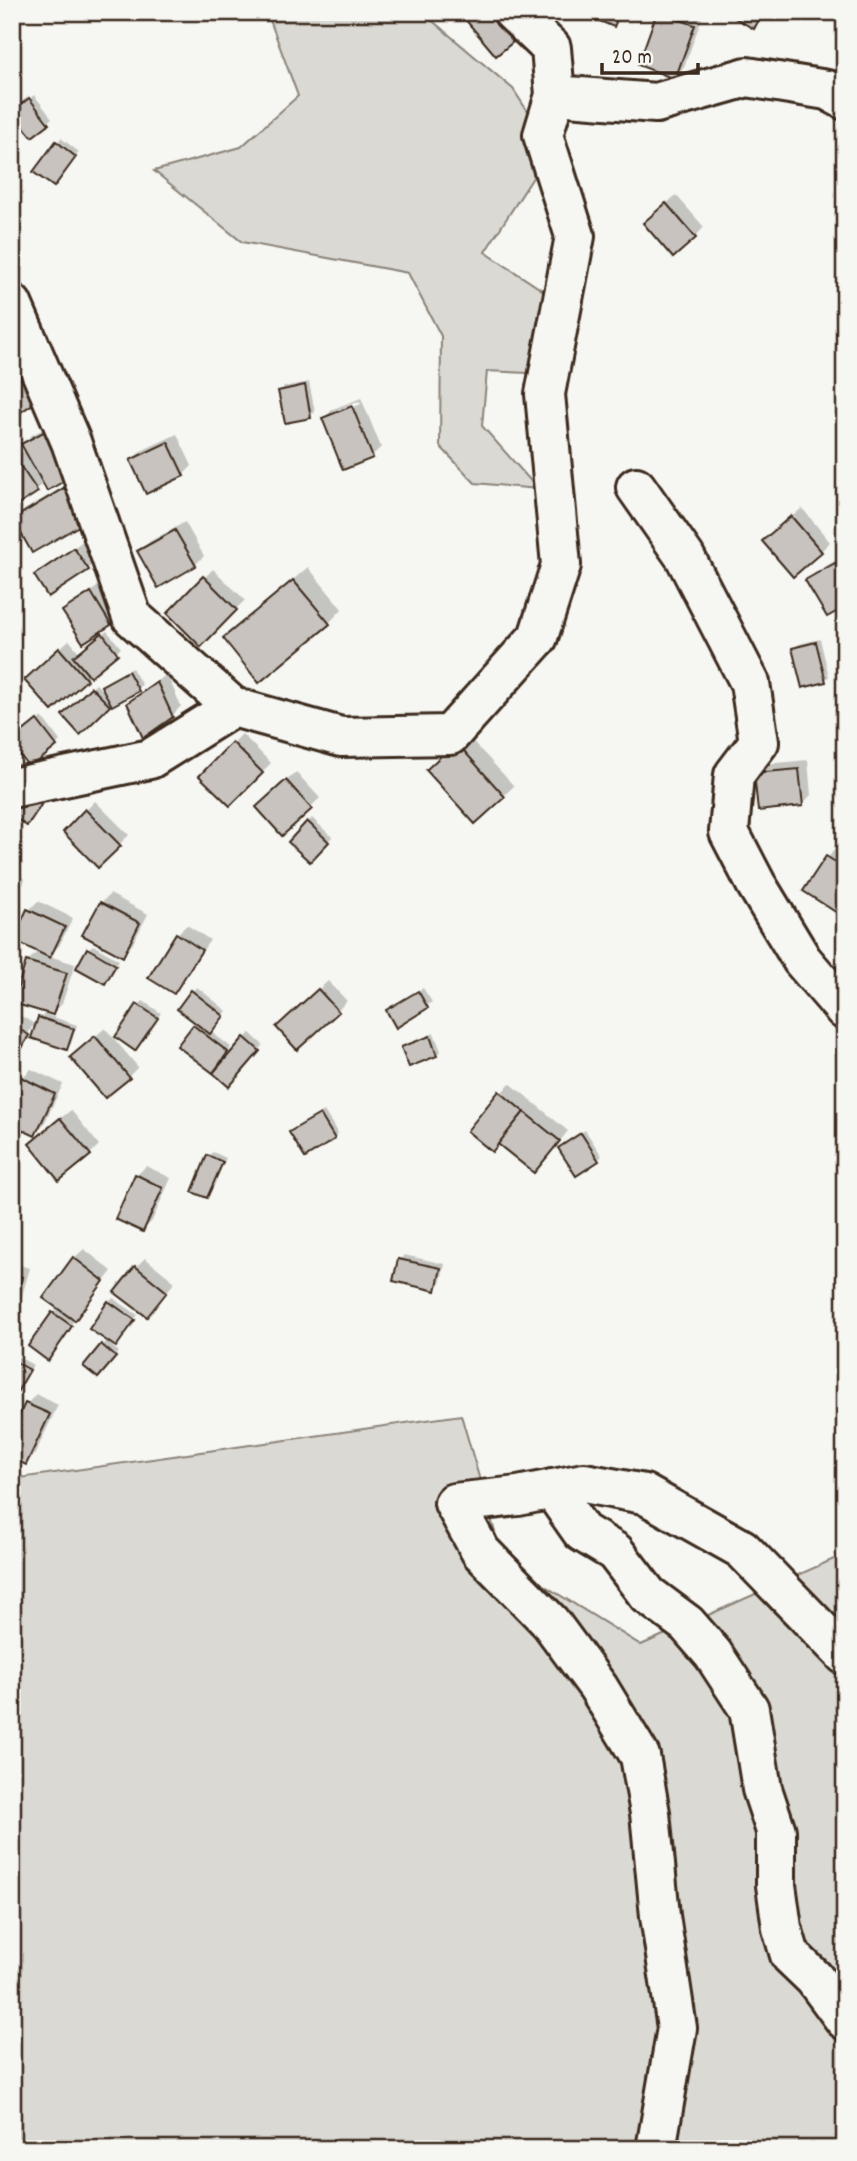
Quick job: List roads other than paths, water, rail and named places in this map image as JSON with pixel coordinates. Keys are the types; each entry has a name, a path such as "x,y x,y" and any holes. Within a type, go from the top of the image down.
{"street":[{"path":"12,304 71,442 132,617 233,707 341,737 450,735 538,637 561,565 545,394 575,236 543,135 555,95 551,48 513,12"},
{"path":"555,95 656,103 747,77 827,90 845,100"},
{"path":"636,488 685,558 750,683 759,742 734,775 729,832 756,884 802,960 845,1010"},
{"path":"12,788 150,759 233,707"},
{"path":"656,2149 677,2028 660,1916 650,1813 640,1756 598,1687 550,1622 481,1552 454,1503 584,1483 644,1494 742,1549 845,1655"},
{"path":"552,1489 582,1532 615,1552 648,1595 687,1624 713,1654 749,1709 762,1789 776,1831 776,1885 782,1928 790,1955 814,1978 845,2020"}]}
